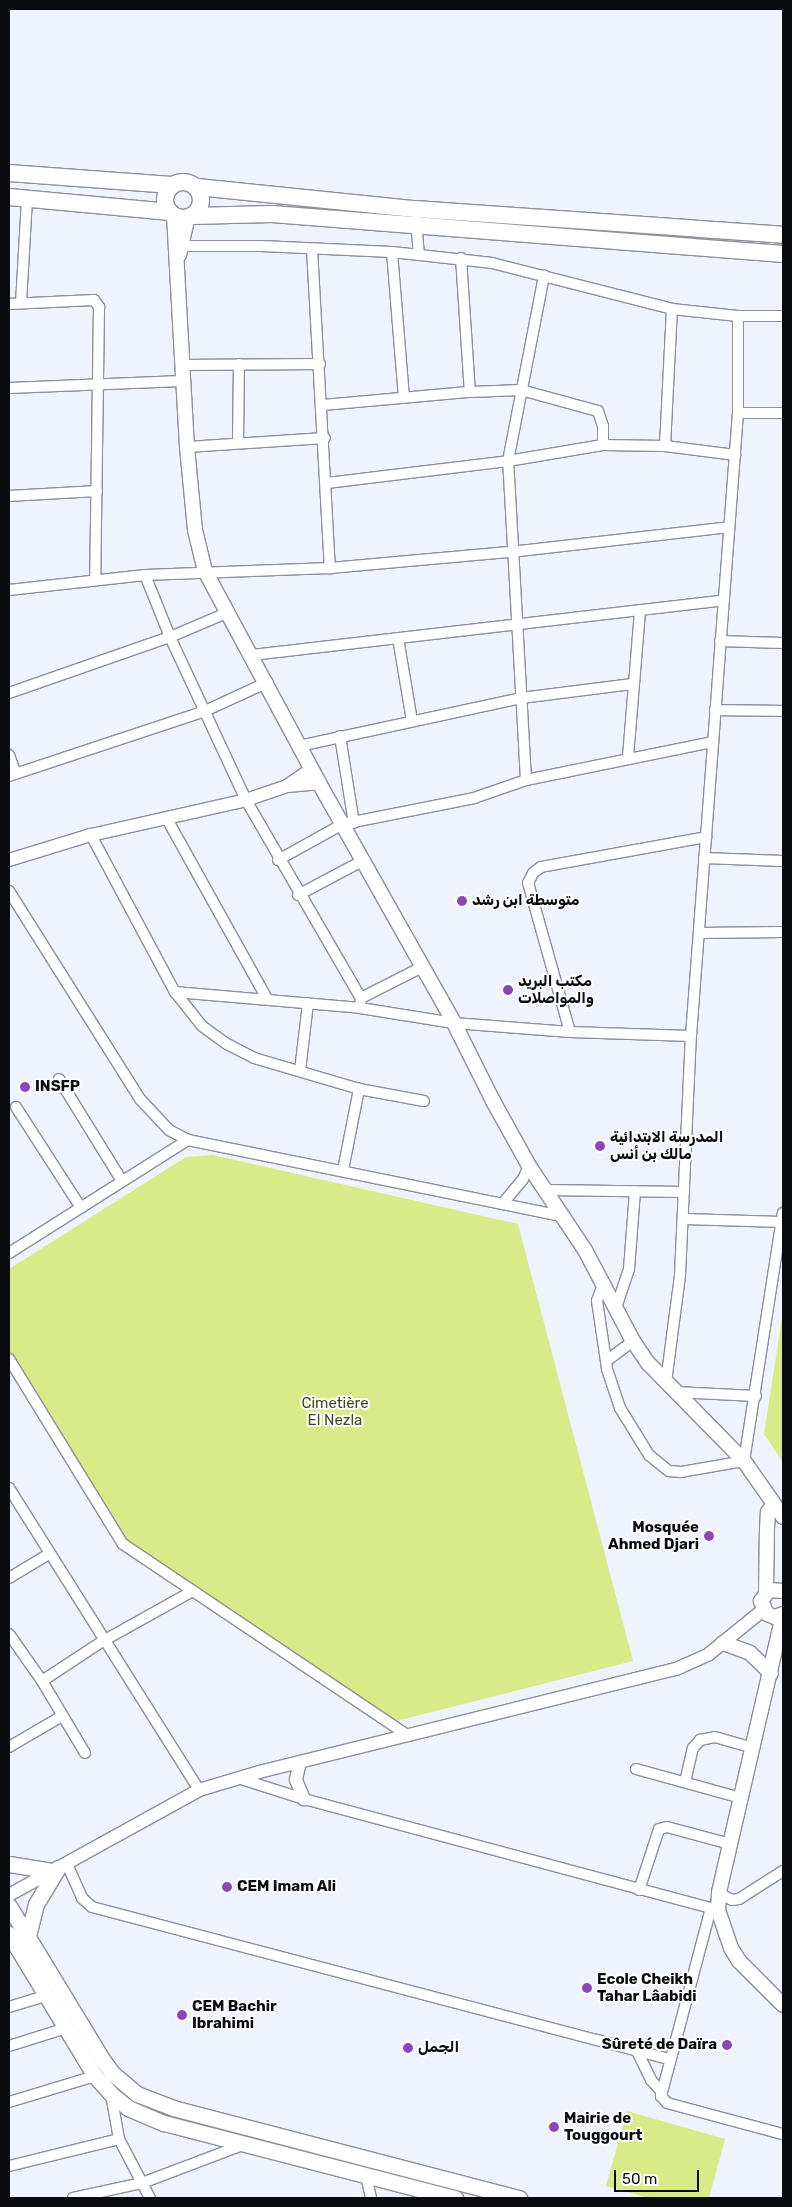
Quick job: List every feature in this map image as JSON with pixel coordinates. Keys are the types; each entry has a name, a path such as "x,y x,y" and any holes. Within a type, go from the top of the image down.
{"highway":[{"path":"9,173 172,185 187,182 197,187 415,209 783,235"},
{"path":"172,185 165,202 181,215"},
{"path":"181,215 201,203 197,187"},
{"path":"9,197 181,215 272,214 783,254"}],"main road":[{"path":"178,260 182,246 181,215"},
{"path":"181,215 178,260 182,381 195,530 205,571 268,682 311,769 319,783 349,823 364,860 454,1023 529,1166 565,1217 633,1341 671,1387 744,1462 783,1517"},
{"path":"774,1504 768,1512 766,1529 766,1592 761,1601 763,1610 770,1616 783,1615 771,1673 714,1909 731,1948 783,2005"},
{"path":"766,1592 773,1588 783,1591"},
{"path":"723,1643 750,1653 771,1673"},
{"path":"9,1864 59,1868 36,1904 27,1940"},
{"path":"9,1906 27,1940 107,2066 137,2094 173,2108 519,2198"},
{"path":"9,1936 95,2076 111,2094 128,2108 164,2123 248,2143 366,2176 455,2198"}],"street":[{"path":"21,303 27,198"},
{"path":"415,209 419,254"},
{"path":"182,246 312,248 461,258 544,275 672,308 738,316 783,316"},
{"path":"312,248 325,438 330,568"},
{"path":"392,252 404,398"},
{"path":"461,258 470,392"},
{"path":"526,780 511,552 508,461 544,275"},
{"path":"9,304 98,302 99,386 95,579"},
{"path":"665,446 672,308"},
{"path":"738,316 738,413 698,933 691,1036 683,1219 671,1387 756,1396"},
{"path":"238,443 239,364"},
{"path":"181,365 320,364"},
{"path":"9,388 99,386 182,381"},
{"path":"323,405 470,392 521,390 598,411 603,426 603,445"},
{"path":"738,413 783,414"},
{"path":"187,447 325,438"},
{"path":"327,482 508,461 603,445 665,446 734,455"},
{"path":"9,496 97,492"},
{"path":"9,590 95,579 145,575 205,571 330,568 511,552 729,527"},
{"path":"145,575 170,637 246,800 360,1003"},
{"path":"252,655 724,600"},
{"path":"628,757 632,684 640,610"},
{"path":"9,693 170,637 229,612"},
{"path":"398,638 412,721"},
{"path":"720,641 783,643"},
{"path":"9,755 12,775 205,711 268,682"},
{"path":"299,746 521,698 632,684"},
{"path":"715,710 783,711"},
{"path":"340,736 349,823"},
{"path":"278,860 349,823 474,798 526,780 628,757 713,742"},
{"path":"287,786 311,769"},
{"path":"9,860 92,836 246,800 287,786 319,783"},
{"path":"167,819 267,999"},
{"path":"92,836 175,992 202,1026 227,1044 254,1058 359,1089 424,1101"},
{"path":"570,1032 528,883 533,873 541,867 706,837"},
{"path":"704,858 783,861"},
{"path":"298,895 364,860"},
{"path":"9,891 140,1099 157,1120 188,1140 503,1202 565,1217"},
{"path":"698,933 783,932"},
{"path":"360,1003 422,967"},
{"path":"175,992 308,1003 360,1003 454,1023 570,1032 691,1036"},
{"path":"300,1071 308,1003"},
{"path":"59,1079 122,1181"},
{"path":"343,1170 359,1089"},
{"path":"16,1107 80,1208"},
{"path":"9,1253 188,1140"},
{"path":"503,1202 523,1180 529,1166"},
{"path":"547,1190 684,1192"},
{"path":"616,1308 629,1269 635,1191"},
{"path":"603,1285 597,1301 606,1361 620,1408 638,1442 659,1466 681,1472 744,1462 783,1218 683,1219"},
{"path":"606,1361 633,1341"},
{"path":"9,1359 117,1536 132,1552 409,1736"},
{"path":"9,1488 103,1642 199,1790"},
{"path":"9,1577 49,1554"},
{"path":"42,1681 103,1642 192,1591"},
{"path":"9,1895 199,1790 300,1762 659,1674 694,1662 723,1643 763,1610"},
{"path":"9,1634 42,1681 85,1753"},
{"path":"9,1747 62,1716"},
{"path":"684,1782 693,1748 700,1740 716,1737 753,1748"},
{"path":"300,1762 296,1780 304,1799"},
{"path":"636,1769 741,1798"},
{"path":"238,1778 304,1799 714,1909 669,2058 661,2091"},
{"path":"639,1890 659,1829 666,1827 730,1844"},
{"path":"59,1868 92,1908 669,2058"},
{"path":"719,1893 732,1900 739,1899 783,1871"},
{"path":"9,2007 45,1996"},
{"path":"9,2046 66,2028"},
{"path":"636,2049 651,2080 661,2091 667,2104 783,2134"},
{"path":"9,2099 95,2076"},
{"path":"111,2094 119,2139 150,2198"},
{"path":"9,2166 119,2139"},
{"path":"73,2198 142,2183 248,2143"},
{"path":"366,2176 370,2198"}],"green space":[{"name":"Cimetière El Nezla","path":"213,1155 518,1224 633,1661 396,1721 128,1543 9,1351 9,1269 186,1157"},
{"path":"783,1311 783,1462 764,1434"},
{"path":"627,2111 725,2139 709,2198 649,2198 606,2186"}],"place":[{"name":"متوسطة ابن رشد","path":"462,901"},
{"name":"مكتب البريد والمواصلات","path":"508,990"},
{"name":"INSFP","path":"25,1087"},
{"name":"المدرسة الابتدائية مالك بن أنس","path":"600,1146"},
{"name":"Mosquée Ahmed Djari","path":"709,1536"},
{"name":"CEM Imam Ali","path":"227,1887"},
{"name":"Ecole Cheikh Tahar Lâabidi","path":"587,1988"},
{"name":"CEM Bachir Ibrahimi","path":"182,2015"},
{"name":"Sûreté de Daïra","path":"727,2045"},
{"name":"الجمل","path":"408,2048"},
{"name":"Mairie de Touggourt","path":"554,2127"}]}
